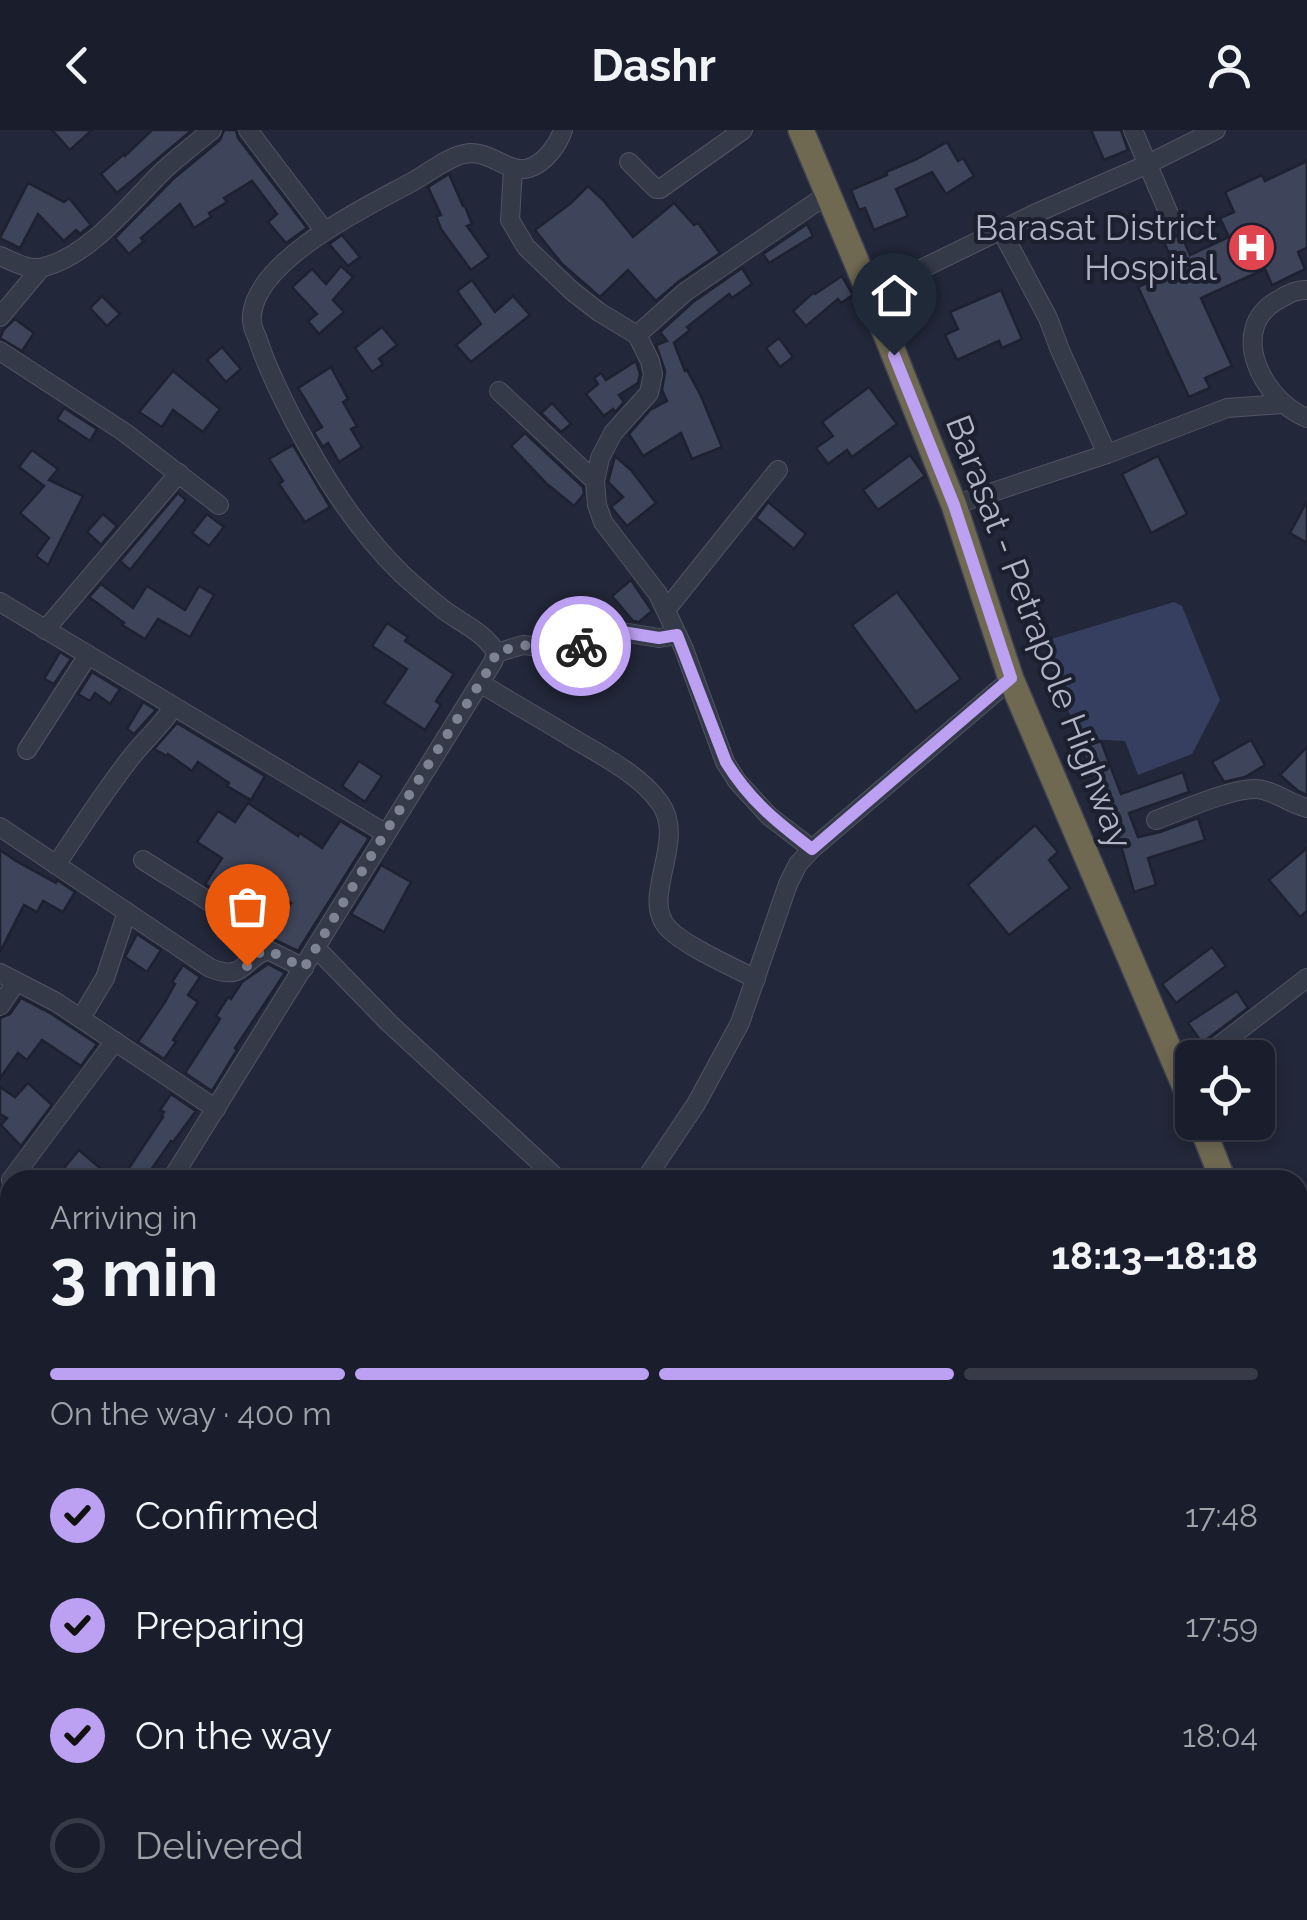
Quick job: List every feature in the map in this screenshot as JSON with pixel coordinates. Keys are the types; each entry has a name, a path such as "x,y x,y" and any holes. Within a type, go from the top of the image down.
{"highway":[{"name":"Barasat - Petrapole Highway","path":"800,130 954,505 1011,678 1175,1043"},
{"path":"1207,1140 1219,1170"}],"street":[{"path":"0,256 41,268 68,258 110,225 168,166 212,130"},
{"path":"248,130 324,230"},
{"path":"177,1170 496,652 492,644 405,577 364,534 324,477 257,340 251,317 258,297 278,267 324,230 461,154 486,154 524,170 533,167 556,145 563,130"},
{"path":"629,162 660,190 743,130"},
{"path":"1133,130 1168,214"},
{"path":"870,294 1216,130"},
{"path":"514,168 510,220 526,247 572,291 637,335 650,361 653,374 649,393 613,433 600,458 595,481 596,505 604,522 658,594 737,781 768,816 812,849"},
{"path":"637,335 706,276 828,194"},
{"path":"1000,230 1048,318 1107,454"},
{"path":"0,316 41,268"},
{"path":"1307,290 1300,289 1268,306 1252,336 1264,382 1282,404 1307,418"},
{"path":"0,351 124,432 219,505"},
{"path":"499,391 595,481"},
{"path":"954,505 1228,408 1282,404"},
{"path":"666,610 778,470"},
{"path":"45,630 179,473"},
{"path":"0,602 385,833"},
{"path":"496,652 523,645 570,653 610,630 659,638 677,635"},
{"path":"27,750 88,656"},
{"path":"651,1170 740,1023 798,864 1011,678"},
{"path":"480,683 635,778 660,803 668,819 670,839 658,902 662,920 670,931 756,979"},
{"path":"56,865 136,750 173,707"},
{"path":"1156,820 1254,789 1307,808"},
{"path":"0,827 217,971 239,972 255,956 268,950"},
{"path":"143,860 252,932 268,950 304,968"},
{"path":"81,1018 105,978 127,912"},
{"path":"316,948 388,1023 548,1170"},
{"path":"0,1006 8,978 56,1002 216,1108"},
{"path":"1226,1040 1307,978"},
{"path":"19,1170 114,1041"}],"water":[{"path":"1174,602 1182,606 1220,700 1192,754 1138,775 1125,741 1086,739 1078,727 1060,692 1048,640"}],"building":[{"path":"52,130 92,130 70,150"},
{"path":"152,130 192,130 117,193 101,174"},
{"path":"224,130 236,130 238,138 307,228 286,243 268,222 277,214 252,181 224,198 227,202 194,228 180,204 141,238 144,241 129,254 115,238 173,179 220,140"},
{"path":"1091,130 1121,130 1128,150 1104,160"},
{"path":"947,142 958,161 963,158 974,176 946,194 932,172 896,189 908,216 874,230 865,208 859,210 851,190"},
{"path":"1307,161 1307,248 1298,252 1305,269 1272,285 1265,269 1201,298 1232,366 1205,378 1210,388 1189,397 1138,287 1176,269 1164,242 1181,234 1190,255 1229,237 1220,218 1234,212 1225,192 1262,175 1265,181"},
{"path":"449,174 472,224 467,226 489,257 471,270 441,229 436,216 441,215 428,187"},
{"path":"28,183 64,202 69,198 91,225 80,234 76,230 64,241 38,214 20,248 0,238"},
{"path":"588,186 633,237 674,203 694,225 698,223 720,253 656,301 628,270 600,297 562,264 535,230"},
{"path":"807,224 813,236 769,263 763,254"},
{"path":"342,235 360,257 348,266 329,244"},
{"path":"341,266 353,277 333,300 344,312 319,334 308,321 317,314 292,287 312,269 326,284"},
{"path":"742,268 752,284 732,298 729,294 687,327 690,330 674,343 722,447 692,459 681,433 643,456 629,434 650,410 667,401 662,390 665,371 656,345 667,341 660,332 693,302"},
{"path":"842,276 853,295 841,303 838,299 806,326 793,311 814,292"},
{"path":"472,280 495,312 513,296 530,315 471,362 456,345 481,324 457,291"},
{"path":"1001,290 1022,339 1002,348 999,341 957,360 945,335 958,329 950,312"},
{"path":"102,296 120,314 107,326 90,308"},
{"path":"15,319 34,333 22,351 0,338"},
{"path":"382,327 397,345 379,359 383,364 372,372 355,348"},
{"path":"779,338 793,357 780,367 766,348"},
{"path":"222,347 241,369 226,382 207,360"},
{"path":"636,361 638,383 619,395 624,402 615,412 613,409 604,416 586,394 598,384 594,378 601,373 606,380"},
{"path":"331,367 348,399 343,402 357,426 351,429 362,447 339,462 328,443 323,447 316,436 314,432 322,427 298,388"},
{"path":"173,371 220,409 203,432 173,410 162,427 139,412"},
{"path":"869,387 897,424 852,457 847,450 828,464 816,448 833,436 822,422"},
{"path":"552,403 571,424 561,432 541,413"},
{"path":"64,408 97,429 90,441 57,419"},
{"path":"525,433 583,487 584,494 574,506 511,446"},
{"path":"293,445 330,507 305,522 279,484 283,481 269,459"},
{"path":"32,450 58,469 49,480 83,496 48,565 36,556 49,538 20,513 44,486 19,467"},
{"path":"910,455 925,476 878,510 863,490"},
{"path":"615,456 656,503 627,526 611,507 623,497 608,482"},
{"path":"1158,456 1187,514 1151,533 1122,474"},
{"path":"178,493 186,500 130,570 120,561"},
{"path":"1307,501 1307,543 1290,533"},
{"path":"768,502 806,534 794,549 756,518"},
{"path":"103,514 117,526 101,545 87,532"},
{"path":"207,514 224,527 209,546 192,533"},
{"path":"631,580 652,611 639,622 633,621 612,596"},
{"path":"101,584 133,608 147,586 185,610 199,586 214,595 190,637 158,619 145,639 89,597"},
{"path":"897,592 961,679 916,712 852,625"},
{"path":"387,623 408,637 405,641 454,674 436,701 441,705 425,730 384,703 407,669 372,646"},
{"path":"60,652 71,659 54,684 44,679"},
{"path":"92,672 120,689 110,704 95,693 90,701 78,694"},
{"path":"143,702 156,710 134,734 127,729"},
{"path":"177,723 265,776 251,800 198,762 192,771 154,749"},
{"path":"1251,740 1265,765 1245,777 1224,782 1212,762"},
{"path":"1101,741 1121,794 1183,772 1189,792 1129,813 1138,837 1198,818 1205,840 1148,858 1156,885 1134,892 1122,849 1081,748"},
{"path":"1307,747 1307,795 1280,775"},
{"path":"359,761 382,776 365,802 342,786"},
{"path":"248,803 322,848 340,821 369,838 298,951 270,934 291,903 241,869 223,896 205,884 222,858 197,842 218,811 235,822"},
{"path":"1035,825 1058,852 1049,860 1070,888 1009,935 968,885"},
{"path":"1307,848 1307,911 1300,917 1269,880"},
{"path":"0,850 75,892 63,912 43,901 37,912 24,905 0,952"},
{"path":"381,865 411,882 384,932 351,914"},
{"path":"137,934 161,950 147,972 125,957"},
{"path":"1212,947 1226,966 1176,1003 1162,984"},
{"path":"268,964 285,973 235,1048 212,1091 185,1073 220,1019 216,1016 228,997 231,999 242,982"},
{"path":"183,965 200,977 188,995 198,1002 164,1059 138,1042 165,1002"},
{"path":"1237,991 1248,1008 1206,1040 1200,1040 1188,1023"},
{"path":"21,998 97,1044 81,1066 42,1040 27,1060 18,1053 0,1078 0,1018 10,1014"},
{"path":"28,1083 52,1105 21,1146 1,1125 7,1118 0,1114 0,1087 15,1097"},
{"path":"171,1094 196,1111 151,1170 128,1170 163,1117 160,1110"},
{"path":"79,1150 100,1168 98,1170 62,1170"}],"way so far":[{"path":"247,966 255,956 268,950 304,968 496,652 523,645 563,654 581,646"}],"place":[{"name":"Barasat District Hospital","path":"1252,248"}],"route":[{"path":"581,646 610,630 659,638 677,635 737,781 768,816 812,849 1011,678 954,505 894,355"}]}
